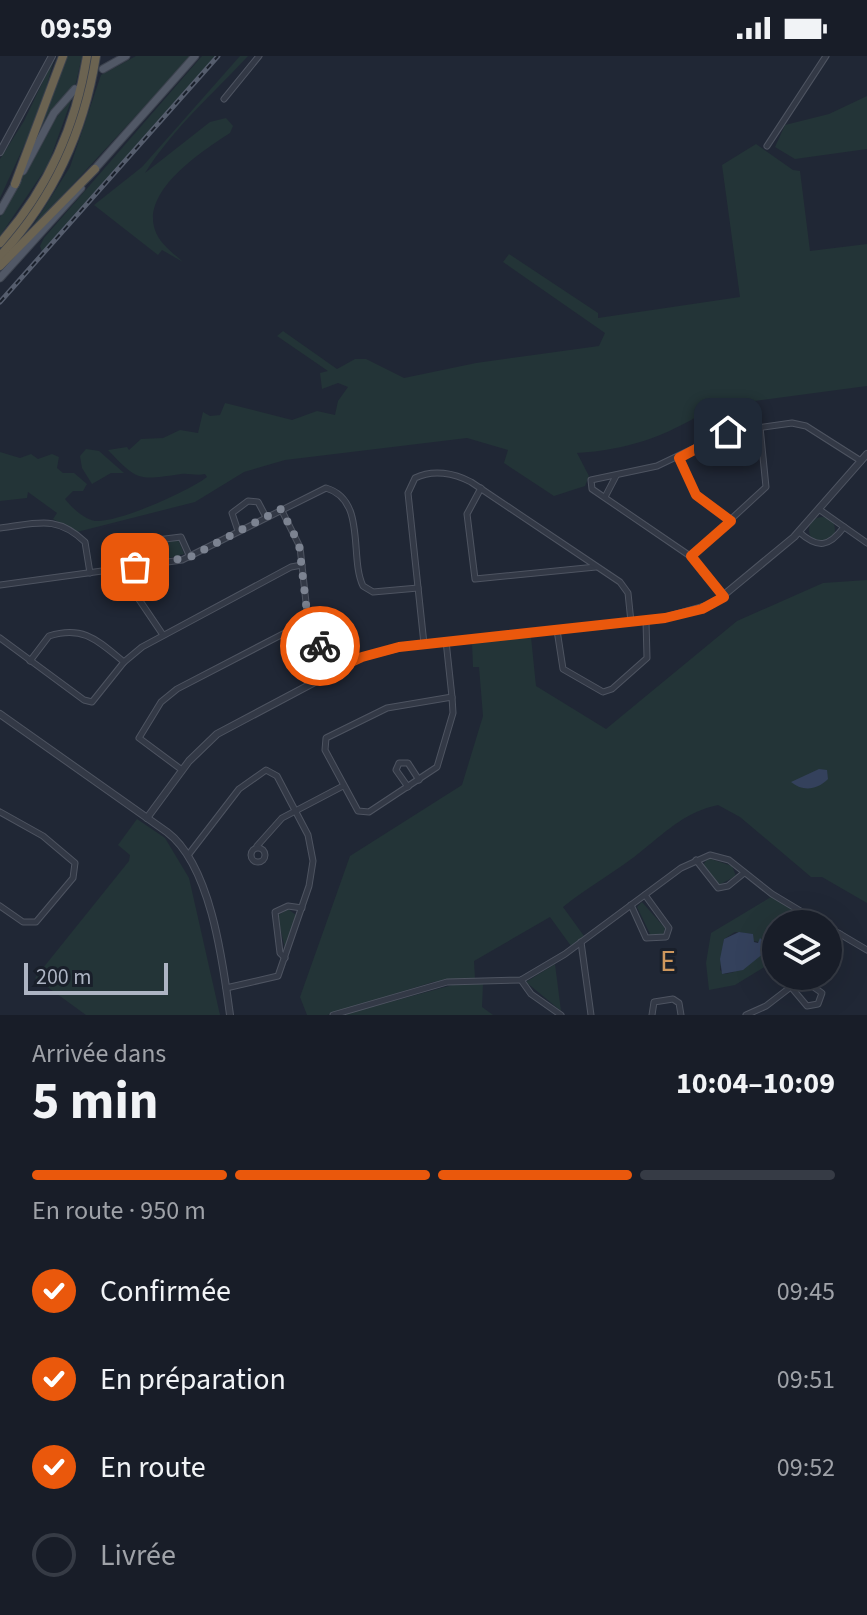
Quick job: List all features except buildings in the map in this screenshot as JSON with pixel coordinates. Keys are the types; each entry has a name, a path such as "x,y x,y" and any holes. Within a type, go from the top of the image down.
{"highway":[{"path":"15,184 63,56"},
{"path":"0,243 34,199 57,156 75,110 87,56"},
{"path":"0,256 36,212 66,159 83,113 96,56"},
{"path":"0,266 95,169"}],"main road":[{"path":"103,69 126,56"},
{"path":"0,278 46,231 95,169 195,56"},
{"path":"0,211 54,113 75,89"}],"street":[{"path":"0,152 52,56"},
{"path":"224,99 259,56"},
{"path":"767,146 826,56"},
{"path":"724,597 691,556 592,489 589,482 679,458 723,433 792,423 806,426 861,461"},
{"path":"691,556 766,487 760,427"},
{"path":"147,818 182,770 222,731 332,671 374,653 446,641 646,621 695,611 724,597 799,532 867,454"},
{"path":"679,458 696,495 731,521"},
{"path":"424,644 408,497 412,481 423,474 448,474 481,488 597,566 627,590 631,622"},
{"path":"605,497 616,476"},
{"path":"481,488 467,514 475,579 560,573 597,566"},
{"path":"0,585 153,565 190,557 320,489 335,491 354,521 363,586 373,592 418,588"},
{"path":"238,531 232,513 248,501 258,502 266,517"},
{"path":"281,509 298,541 308,621 332,671"},
{"path":"820,510 867,543"},
{"path":"0,528 51,522 61,524 85,542 90,573"},
{"path":"799,532 810,542 823,545 834,540 844,527"},
{"path":"153,565 151,546 157,540 181,537 190,557"},
{"path":"0,638 90,702 97,698 124,662 163,635 291,567 302,565"},
{"path":"130,568 134,592 163,635"},
{"path":"182,770 139,738 161,702 177,689 308,621"},
{"path":"557,630 563,669 603,692 647,658 646,621"},
{"path":"30,661 49,636 76,631 85,633 124,662"},
{"path":"446,641 452,697 453,713 439,765 364,813 356,809 325,750 326,738 387,708 452,697"},
{"path":"0,714 176,839 189,854 206,897 230,1015"},
{"path":"408,787 396,770 399,763 406,762 419,780"},
{"path":"189,854 234,794 263,771 275,774 313,855 312,875 302,908 275,979 226,988"},
{"path":"257,846 275,824 344,786"},
{"path":"0,812 52,842 71,856 76,866 73,878 36,922 23,922 0,906"},
{"path":"333,1015 447,982 521,980 581,942 696,860 718,855 801,910"},
{"path":"696,860 718,888 728,886 744,873"},
{"path":"631,905 646,938 666,937 669,928 645,895"},
{"path":"285,958 281,955 275,912 288,906 302,908"},
{"path":"842,935 867,950"},
{"path":"581,942 591,1015"},
{"path":"521,980 531,994 561,1015"},
{"path":"746,1015 766,1006 787,990"},
{"path":"794,990 807,1006 818,1004 822,993 819,990"},
{"path":"652,1015 654,1002 670,999 679,1003 681,1015"}],"shaded area":[{"path":"55,56 39,113 0,198 0,159 24,121"},
{"path":"65,56 82,56 76,83 50,111 34,142"},
{"path":"136,56 191,56 29,232 70,167 101,75"},
{"path":"202,56 216,56 42,252 40,246 44,238"},
{"path":"240,56 248,56 181,126 145,173 210,122 226,118 233,126 230,133 178,173 157,200 153,215 157,235 183,262 162,250 158,255 94,205 142,167"},
{"path":"867,96 867,149 795,159 775,147 785,125 829,114"},
{"path":"72,98 48,165 0,236 0,217 48,128"},
{"path":"756,144 793,170 800,171 810,251 867,244 867,386 710,407 721,430 717,432 706,411 644,441 577,453 589,476 585,486 554,496 504,463 508,450 467,438 285,460 244,472 195,502 77,532 53,519 57,513 28,492 27,498 0,501 0,452 20,458 31,454 38,459 52,454 59,457 57,468 63,473 74,473 87,484 83,491 73,491 65,499 87,518 106,520 153,505 207,477 205,474 140,476 126,468 108,450 127,447 129,450 141,439 163,438 180,430 198,433 203,412 210,416 220,415 225,403 292,420 317,411 335,415 338,401 348,387 338,383 322,389 320,373 328,371 277,336 283,331 337,369 355,359 366,359 404,378 476,363 599,346 605,333 503,262 509,254 598,313 598,318 740,297 722,165"},
{"path":"86,449 99,451 124,473 111,473 92,484 82,468 80,456"},
{"path":"822,517 831,521 835,530 831,539 822,543 813,539 809,530 813,521"},
{"path":"178,539 184,554 162,560 155,557 155,544"},
{"path":"867,580 867,903 822,877 811,877 740,817 718,805 678,822 563,907 584,936 571,946 550,917 474,961 475,979 433,982 327,1015 307,1015 300,997 350,856 462,785 483,716 479,667 473,667 472,643 531,637 536,686 606,729 737,621 823,583"},
{"path":"137,819 165,838 189,878 220,1015 86,1015 35,978 129,861 130,855 118,845"},
{"path":"708,858 732,866 736,876 719,885 703,865"},
{"path":"771,897 793,910 762,910 762,969 735,985 709,990 706,963 711,933","holes":["735,932 752,934 753,941 759,942 734,972 725,974 720,970 724,939"]},
{"path":"642,902 665,928 663,935 651,936 637,907"},
{"path":"288,909 296,915 285,948 277,916"},
{"path":"555,964 561,1011 526,982"},
{"path":"460,983 483,984 482,1007 493,1015 342,1015"}],"water":[{"path":"819,769 827,770 828,779 819,786 805,788 791,782"},
{"path":"739,932 753,934 754,942 758,943 760,938 762,940 762,955 743,970 722,974 720,959 724,939"}],"railway":[{"path":"0,302 218,56"}],"way so far":[{"path":"135,567 190,557 281,509 299,544 308,621 320,646"}],"district":[{"name":"E","path":"669,961"}],"route":[{"path":"320,646 332,671 362,657 399,647 665,618 713,604 724,597 691,556 731,521 696,495 679,458 728,432"}]}
